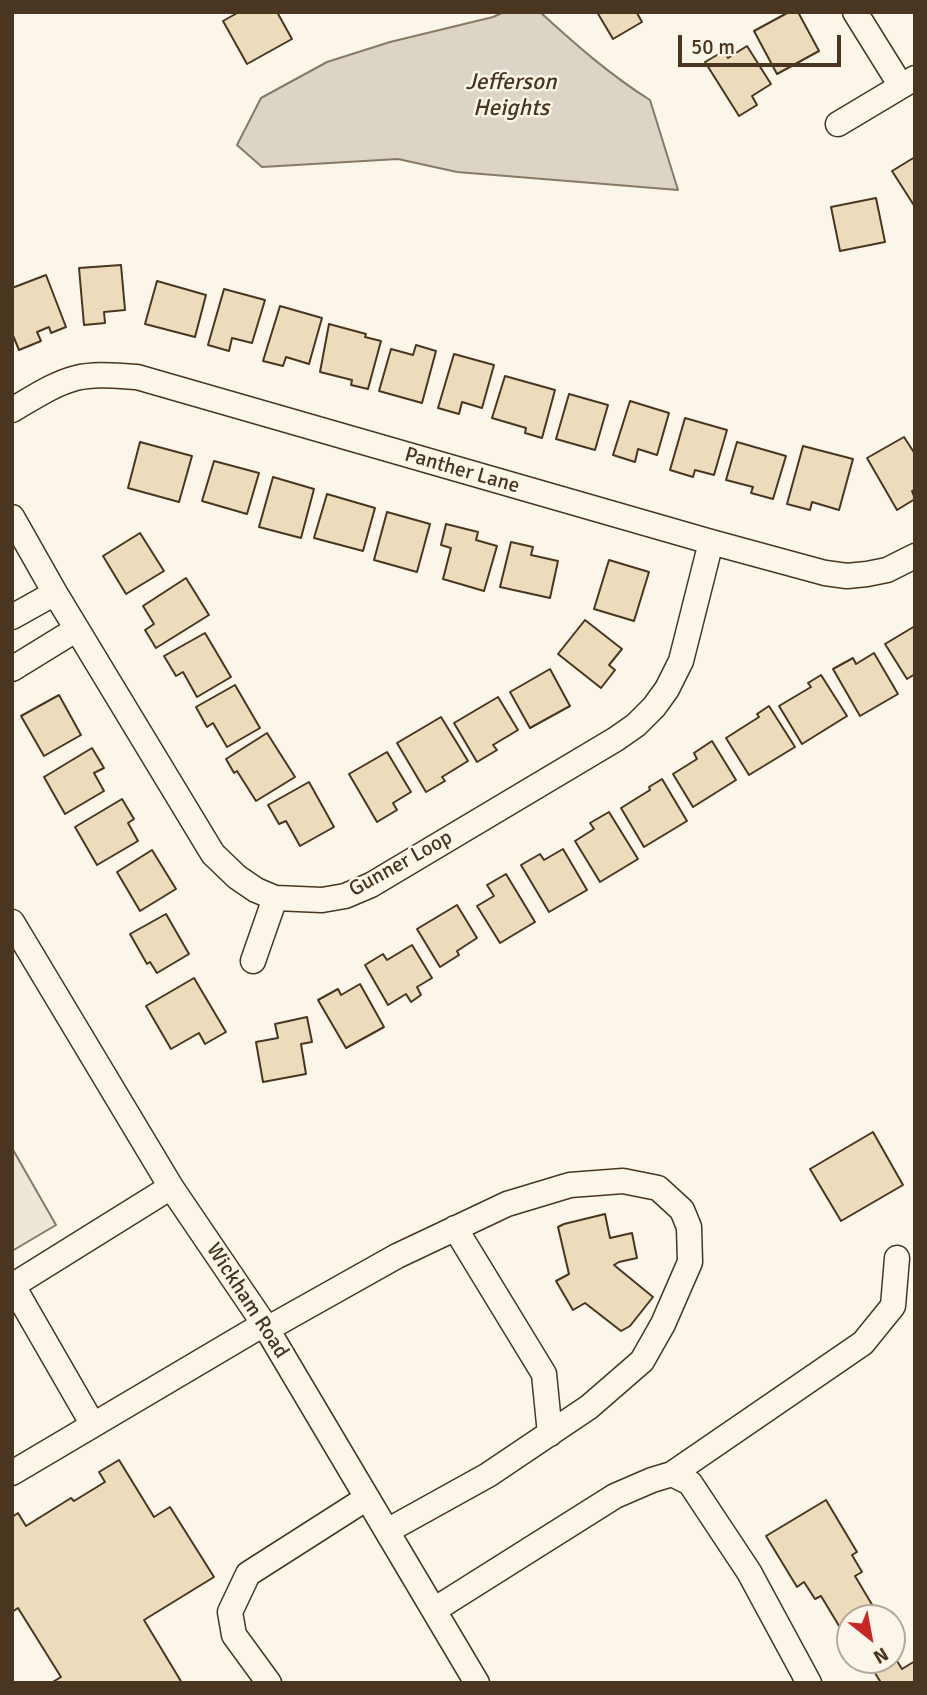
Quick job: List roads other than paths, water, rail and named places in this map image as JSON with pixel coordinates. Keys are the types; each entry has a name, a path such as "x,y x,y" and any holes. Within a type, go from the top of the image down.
{"street":[{"path":"838,124 908,82 855,12"},
{"name":"Panther Lane","path":"12,410 48,389 77,378 104,375 137,377 825,573 867,575 887,570 915,556"},
{"name":"Gunner Loop","path":"12,517 213,854 237,877 256,890 275,898 322,900 345,896 371,885 636,725 661,698 681,661 711,542"},
{"path":"12,617 55,593"},
{"path":"12,669 77,629"},
{"path":"253,961 275,898"},
{"name":"Wickham Road","path":"12,922 171,1187 266,1326 434,1610 467,1679"},
{"path":"12,1473 266,1326 397,1256 507,1203 570,1185 623,1181 658,1188 682,1210 688,1227 690,1262 663,1324 642,1361 589,1407 550,1434 488,1475 387,1531"},
{"path":"93,1425 12,1286 171,1187"},
{"path":"455,1228 544,1374 550,1434"},
{"path":"434,1610 615,1496 672,1474 863,1343 893,1306 897,1258"},
{"path":"672,1474 690,1483 742,1560 809,1683"},
{"path":"269,1683 234,1635 230,1612 248,1574 368,1498"}],"water":[{"name":"Jefferson Heights","path":"504,12 540,12 607,70 650,100 678,190 457,172 398,159 262,167 237,145 261,98 327,62 390,42"}]}
